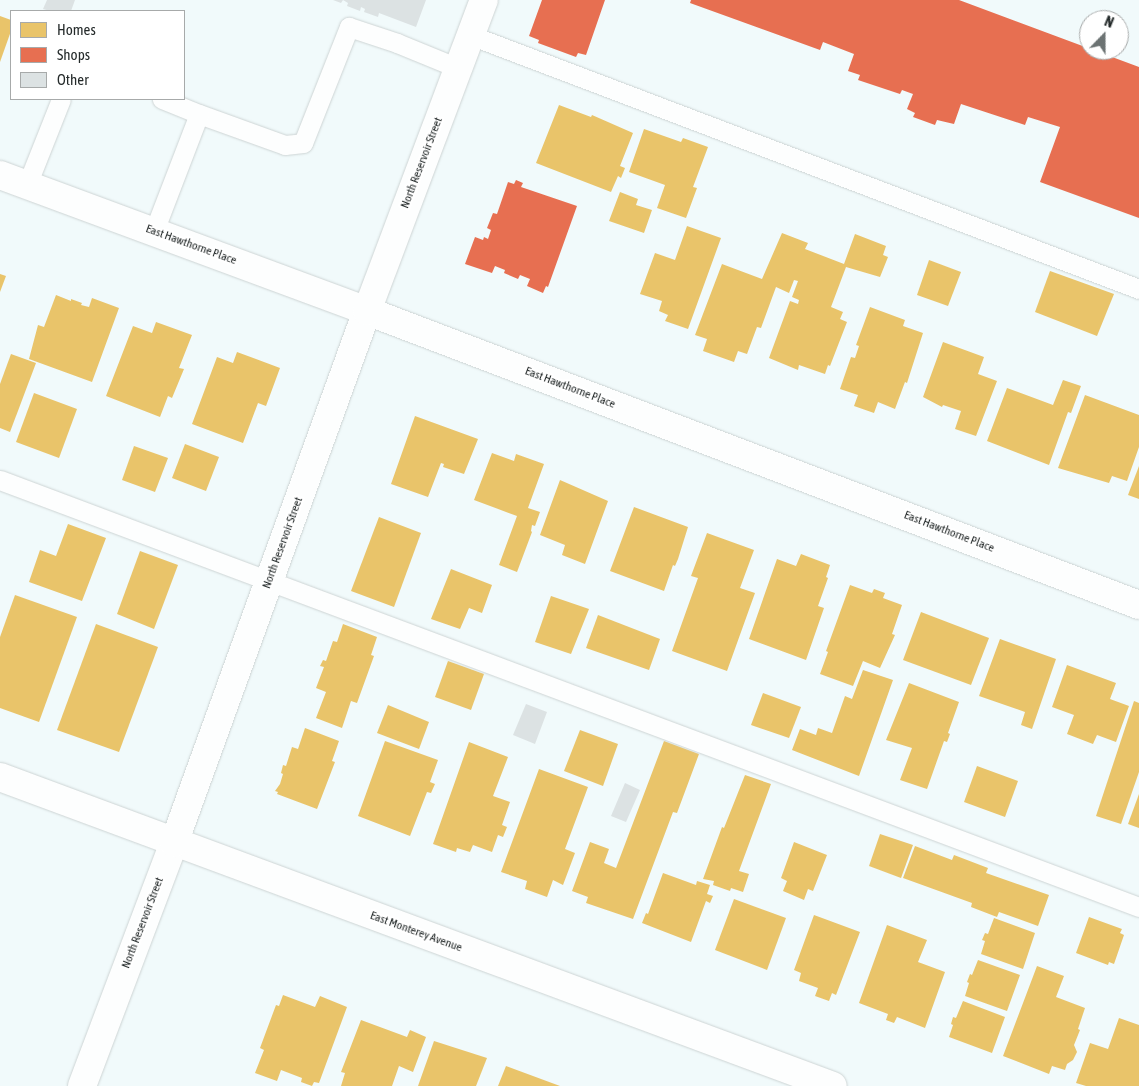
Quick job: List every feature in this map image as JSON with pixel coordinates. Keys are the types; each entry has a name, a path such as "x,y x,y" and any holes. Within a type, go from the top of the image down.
{"street":[{"name":"North Reservoir Street","path":"82,1086 174,843 367,310 484,0"},
{"name":"East Hawthorne Place","path":"0,175 367,310 1139,605"},
{"name":"East Monterey Avenue","path":"0,777 833,1086"}],"lane":[{"path":"164,100 285,145 303,143 349,27 397,42 458,68"},
{"path":"470,35 1139,289"},
{"path":"27,185 61,100"},
{"path":"154,231 199,114"},
{"path":"0,480 1139,907"}],"building: Homes":[{"path":"0,16 10,20 10,34 0,62"},
{"path":"559,105 591,117 592,115 633,133 620,166 625,168 621,178 618,176 611,192 536,163"},
{"path":"644,129 681,142 683,138 708,147 693,187 697,188 686,218 657,208 665,185 629,172"},
{"path":"620,192 638,199 636,205 652,210 644,233 609,221"},
{"path":"687,226 721,238 688,329 665,321 668,315 659,311 662,301 640,294 655,253 675,260"},
{"path":"782,233 808,243 805,249 844,264 855,234 886,246 883,255 888,257 880,277 846,267 831,307 843,312 840,319 847,322 825,374 799,365 798,370 769,358 790,301 798,304 799,300 792,297 798,281 794,280 789,293 776,287 761,328 757,327 747,354 738,351 734,362 703,351 707,339 695,335 722,264 762,279"},
{"path":"929,260 961,272 948,306 917,295"},
{"path":"1050,271 1114,294 1097,336 1035,312"},
{"path":"0,274 6,276 0,292"},
{"path":"56,295 89,307 92,298 119,308 92,382 29,359 38,325 44,327"},
{"path":"870,307 905,320 903,326 923,333 907,383 905,382 895,409 878,402 874,413 854,406 858,395 840,389 851,357 855,358 859,346 856,345"},
{"path":"156,322 192,335 179,368 184,369 172,398 168,396 160,417 106,396 133,326 152,333"},
{"path":"943,342 984,357 978,374 997,381 976,436 955,429 961,411 943,405 942,407 923,397"},
{"path":"237,352 280,368 266,406 258,403 243,443 192,424 217,357 233,363"},
{"path":"11,354 36,363 10,432 0,428 0,384"},
{"path":"1063,380 1081,386 1071,413 1068,412 1049,465 987,441 1007,388 1053,405"},
{"path":"34,393 77,409 59,458 16,442"},
{"path":"1085,395 1139,415 1139,447 1127,481 1112,476 1109,483 1058,468"},
{"path":"415,416 478,439 464,474 443,467 444,464 441,463 428,497 391,484"},
{"path":"185,444 219,457 206,491 172,478"},
{"path":"134,446 168,458 155,492 122,480"},
{"path":"492,453 514,461 516,454 544,464 528,508 540,512 535,526 532,525 532,532 517,572 499,565 517,516 474,500"},
{"path":"1139,466 1139,499 1128,495"},
{"path":"560,480 608,501 585,564 562,555 565,545 540,535"},
{"path":"634,507 688,527 678,559 675,566 673,565 664,591 610,571"},
{"path":"379,517 421,533 394,607 351,591"},
{"path":"68,524 106,538 82,601 29,582 40,550 56,556"},
{"path":"707,533 754,550 740,588 755,593 727,671 672,651 698,578 691,576"},
{"path":"140,551 178,565 154,629 117,614"},
{"path":"801,554 830,565 826,577 828,578 818,606 824,608 806,660 749,639 777,559 796,566"},
{"path":"451,569 492,585 482,613 469,608 460,629 431,619"},
{"path":"850,585 872,593 874,589 885,593 883,598 902,605 892,634 895,635 880,668 863,661 853,686 820,674 828,652 826,651"},
{"path":"15,595 77,617 39,722 0,708 0,637"},
{"path":"551,596 589,609 571,654 535,642"},
{"path":"921,612 989,638 971,685 903,660"},
{"path":"598,615 660,639 649,670 586,648"},
{"path":"96,624 158,647 119,752 57,730"},
{"path":"343,624 377,637 371,655 374,656 357,703 351,701 342,728 316,718 326,692 316,688 324,667 320,666 323,660 326,661 333,641 337,642"},
{"path":"1000,639 1056,659 1032,729 1021,725 1025,712 979,696"},
{"path":"448,661 484,674 471,710 435,697"},
{"path":"1067,665 1116,683 1110,699 1129,706 1116,742 1097,735 1093,744 1067,734 1074,715 1052,707"},
{"path":"863,670 893,680 859,776 792,750 800,729 816,735 818,728 832,733 845,696 852,699"},
{"path":"909,683 959,702 948,733 950,734 947,742 944,741 927,789 900,780 912,748 886,740"},
{"path":"763,693 801,707 789,738 751,725"},
{"path":"1134,701 1139,703 1139,772 1121,824 1096,816"},
{"path":"388,705 429,722 419,749 377,733"},
{"path":"305,728 339,741 332,761 335,762 317,809 277,794 278,792 275,791 280,784 283,765 286,766 292,747 298,749"},
{"path":"580,730 618,744 603,786 564,771"},
{"path":"385,741 438,760 430,782 435,784 431,793 427,792 410,836 358,816"},
{"path":"664,741 699,754 677,813 673,812 633,919 586,903 588,897 572,891 590,842 609,849 604,863 616,868"},
{"path":"469,742 508,757 493,796 510,802 502,825 507,827 503,837 498,835 492,852 473,845 470,852 457,848 456,852 433,844"},
{"path":"977,766 1018,781 1005,817 964,802"},
{"path":"539,769 588,787 565,849 575,853 563,885 553,880 547,897 525,889 527,881 501,872"},
{"path":"745,775 771,784 739,871 749,874 743,892 731,888 730,891 713,885 714,881 703,879 722,827 724,828"},
{"path":"1139,794 1139,828 1128,824"},
{"path":"880,834 913,845 901,878 869,866"},
{"path":"794,842 827,855 813,891 808,889 804,900 783,891 787,881 781,878"},
{"path":"915,846 952,860 954,855 988,868 986,873 1049,895 1038,926 999,912 997,917 971,907 972,903 903,878"},
{"path":"663,873 696,885 697,881 710,885 707,894 713,896 710,903 706,901 691,942 642,923 646,913 648,914"},
{"path":"734,899 786,918 767,970 715,950"},
{"path":"814,915 860,932 836,995 832,993 829,1001 815,996 818,988 799,981 801,973 794,970"},
{"path":"1089,917 1122,929 1120,933 1124,935 1114,964 1109,962 1108,965 1076,953"},
{"path":"994,918 1035,933 1023,969 981,954 985,941 982,940 985,933 988,934"},
{"path":"887,925 927,940 918,962 945,972 925,1028 897,1017 894,1023 886,1020 888,1014 859,1003"},
{"path":"978,960 1020,975 1007,1011 965,996 969,983 967,982"},
{"path":"1037,966 1064,976 1056,997 1085,1008 1074,1045 1077,1052 1073,1060 1067,1064 1065,1070 1052,1066 1049,1074 1003,1056"},
{"path":"283,995 315,1007 320,996 347,1007 319,1083 314,1082 312,1086 301,1082 302,1078 281,1070 277,1081 255,1073 264,1050 260,1048 276,1005 279,1006"},
{"path":"963,1001 1005,1017 992,1053 949,1037 953,1025 951,1024 953,1017 956,1018"},
{"path":"1119,1018 1139,1025 1139,1086 1086,1086 1076,1083 1090,1043 1108,1049"},
{"path":"361,1020 407,1037 410,1030 426,1037 413,1072 399,1066 392,1086 341,1086 345,1073 341,1072"},
{"path":"434,1041 487,1058 476,1086 418,1086"},
{"path":"506,1066 560,1086 498,1086"}],"building: Shops":[{"path":"542,0 605,0 586,55 578,53 576,57 538,43 539,40 529,36"},
{"path":"691,0 959,0 1079,45 1079,60 1120,60 1139,67 1139,218 1040,182 1060,127 1028,117 1025,125 961,104 954,124 937,120 935,125 913,117 915,113 907,109 913,94 902,90 900,94 858,80 860,75 848,71 854,54 823,42 820,50 690,3"},
{"path":"516,180 523,183 521,187 577,206 548,287 546,286 543,293 527,286 530,279 520,275 518,279 504,273 505,270 495,266 492,273 465,264 475,237 483,240 484,237 488,239 491,230 487,228 493,213 497,214 508,182 514,184"}],"building: Other":[{"path":"47,0 75,0 71,10 43,9"},
{"path":"343,0 426,0 416,27 379,13 378,17 364,12 365,9 361,7 360,11 347,6 348,3"},
{"path":"526,704 547,712 535,744 513,735"},
{"path":"625,783 640,790 626,822 611,816"}]}
